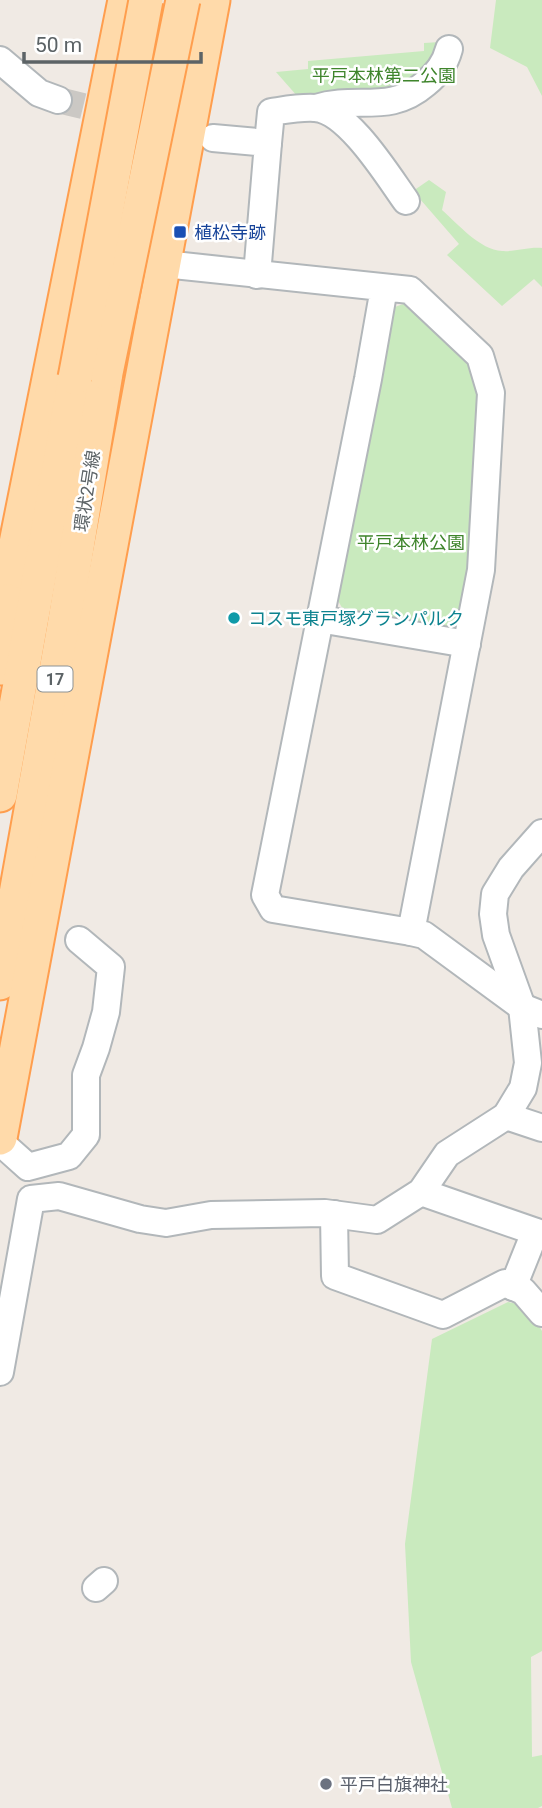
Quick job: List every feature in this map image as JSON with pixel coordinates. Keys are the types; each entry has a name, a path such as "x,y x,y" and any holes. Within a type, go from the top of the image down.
{"main road":[{"path":"0,668 10,583 37,431 125,0"},
{"name":"環状2号線","path":"0,983 64,626 90,376 146,0"},
{"name":"環状2号線","path":"0,795 90,376 183,0"},
{"path":"1,1132 213,0"},
{"path":"0,623 10,583"},
{"path":"1,1132 64,626"}],"street":[{"path":"257,275 271,111 316,108 334,103 393,102 414,93 446,63 449,49"},
{"path":"0,60 39,93 58,100"},
{"path":"316,108 331,112 364,141 406,201"},
{"path":"213,138 268,143"},
{"path":"164,264 410,290 480,356 491,393 481,570 411,932"},
{"path":"384,288 265,895 273,909 424,935 532,1011"},
{"path":"319,619 467,644"},
{"path":"0,1372 31,1199 59,1196 140,1219 166,1223 211,1215 334,1214 377,1220 421,1192 447,1154 506,1116 523,1088 532,1011 496,935 493,914 495,894 511,868 542,833"},
{"path":"1,1132 28,1167 69,1156 86,1135 86,1075 106,1012 111,967 79,940"},
{"path":"506,1116 542,1129"},
{"path":"421,1192 538,1233 513,1287"},
{"path":"334,1214 335,1276 443,1315 505,1283 523,1291 542,1313"}],"green space":[{"path":"496,0 542,0 542,96 527,67 490,48"},
{"name":"平戸本林第二公園","path":"440,42 435,61 406,92 298,97 276,72 308,69 308,61 424,51 424,43"},
{"path":"429,180 446,192 442,210 486,246 502,251 542,248 542,287 534,279 502,306 447,255 459,244 413,191"},
{"name":"平戸本林公園","path":"409,302 471,356 482,386 476,550 460,626 449,633 346,615 335,595 389,309"},
{"path":"508,1302 527,1306 542,1331 542,1651 531,1657 532,1757 542,1755 542,1806 452,1808 411,1662 405,1544 432,1339"}],"tunnel":[{"path":"58,100 120,115"}],"place":[{"name":"植松寺跡","path":"180,232"},
{"name":"コスモ東戸塚グランパルク","path":"234,618"},
{"name":"平戸白旗神社","path":"326,1784"}]}
